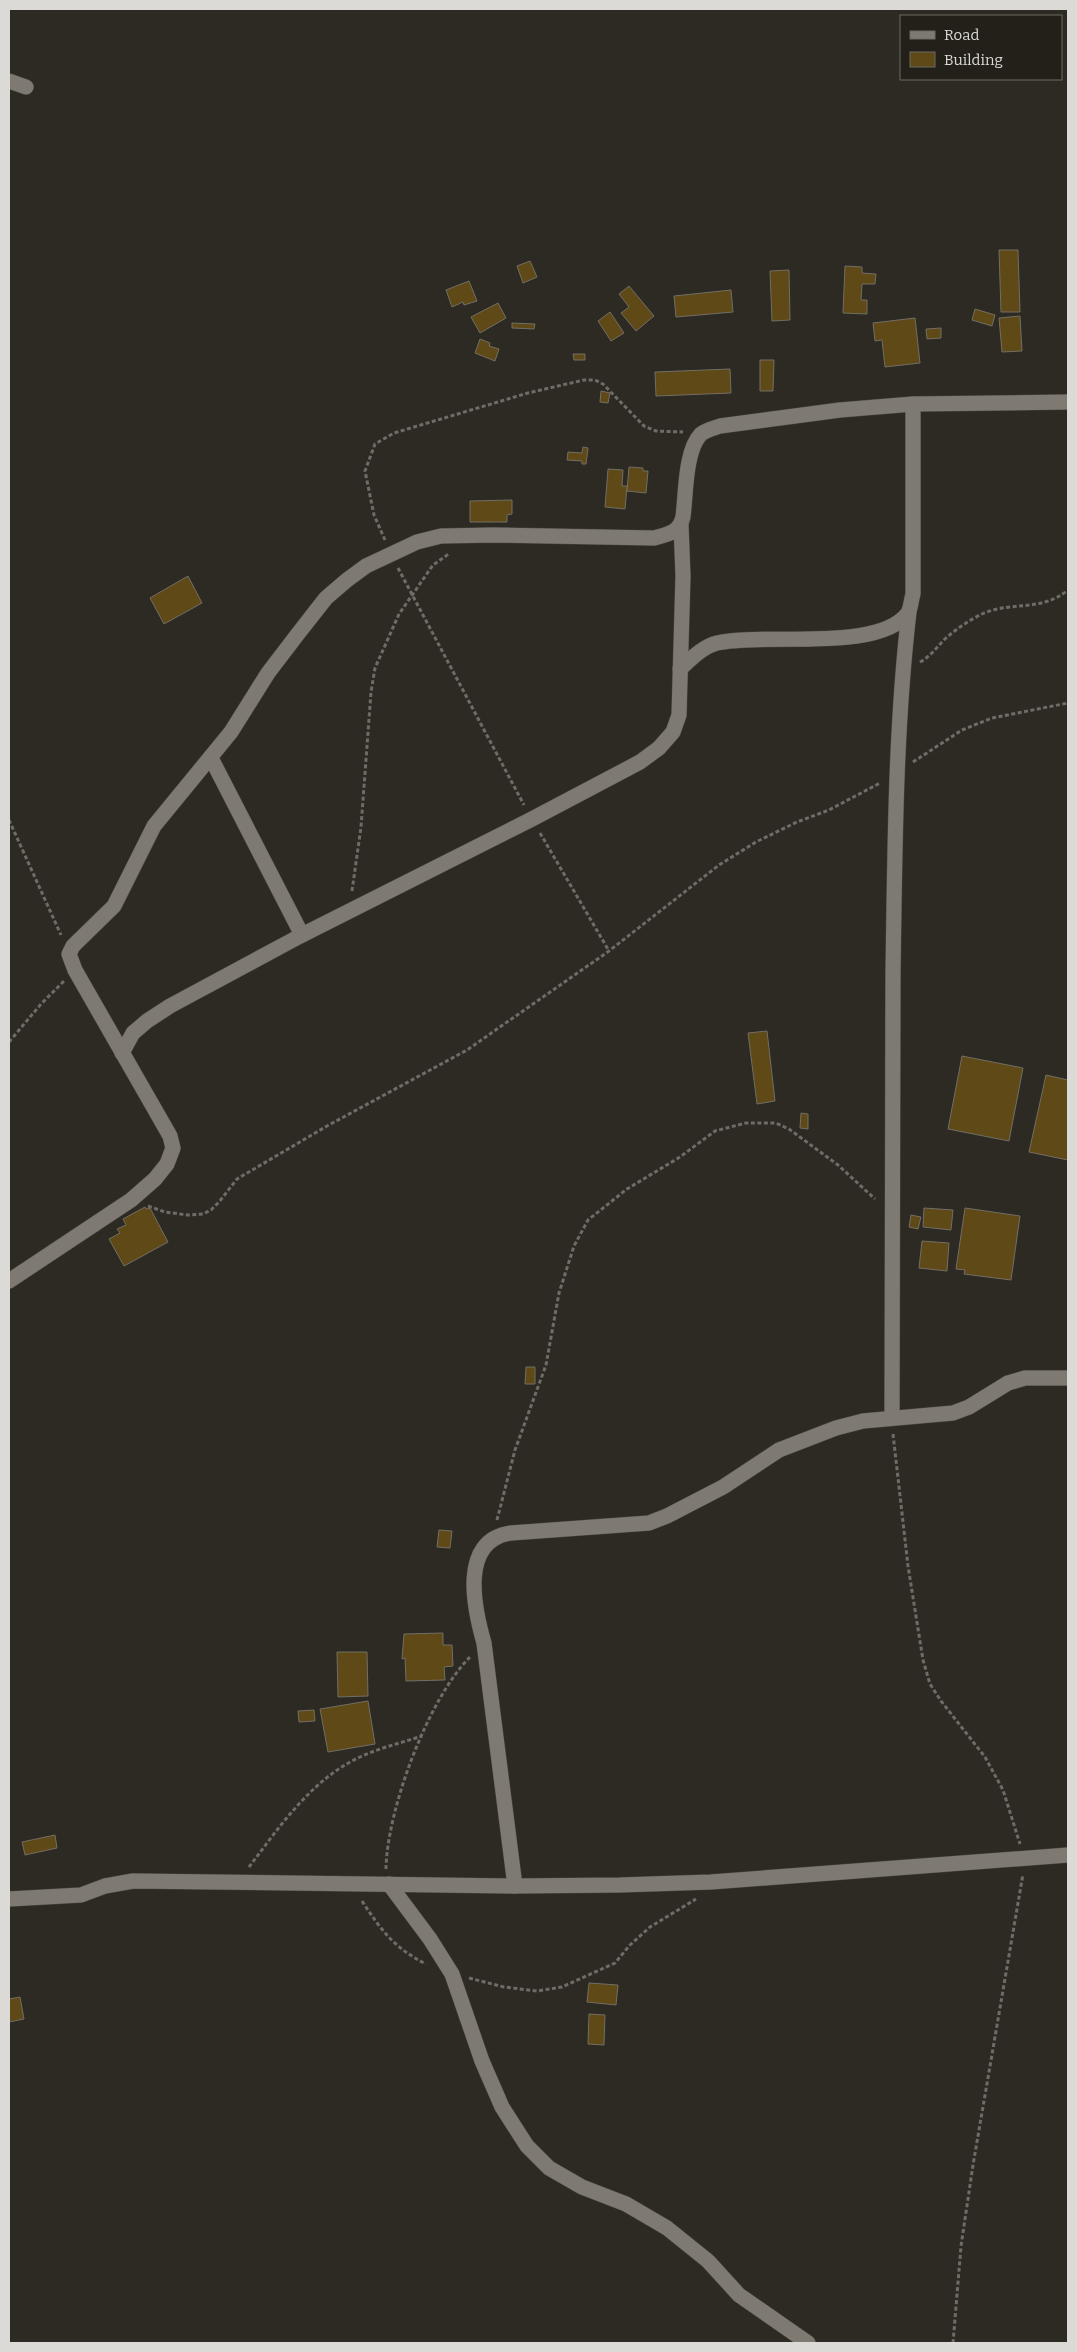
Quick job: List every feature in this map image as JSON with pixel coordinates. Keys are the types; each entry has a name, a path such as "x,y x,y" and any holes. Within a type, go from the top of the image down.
{"street":[{"path":"9,81 26,87"},
{"path":"122,1053 133,1033 147,1021 302,935 532,820 640,762 659,748 673,732 678,720 683,576 681,526 690,456 695,442 703,432 720,426 840,410 913,404 1068,402"},
{"path":"892,1418 891,1213 896,775 902,672 912,594 913,404"},
{"path":"9,1281 131,1200 155,1179 168,1164 173,1148 170,1136 157,1110 75,970 69,954 73,946 114,906 154,826 231,732 268,673 326,598 346,580 366,566 391,556 417,542 441,536 654,538 674,533 681,526"},
{"path":"680,669 701,650 715,643 739,640 860,635 876,632 896,623 909,612"},
{"path":"211,758 302,935"},
{"path":"515,1886 484,1643 476,1610 475,1572 481,1552 494,1538 511,1533 649,1523 667,1516 723,1487 779,1450 836,1428 863,1421 953,1413 969,1407 1008,1383 1025,1378 1068,1378"},
{"path":"9,1899 76,1896 105,1886 133,1881 515,1886 711,1882 1068,1855"},
{"path":"389,1884 430,1939 452,1974 482,2061 502,2107 527,2146 549,2168 582,2186 626,2204 667,2228 708,2261 740,2295 808,2343"}],"path":[{"path":"609,950 532,820 391,556 374,515 365,471 375,444 394,433 528,393 584,380 595,380 603,384 644,426 668,432 703,432"},
{"path":"349,911 361,827 370,692 374,676 393,626 413,595 433,566 456,550"},
{"path":"902,672 928,658 946,638 970,620 985,613 1017,606 1038,605 1058,598 1068,590"},
{"path":"131,1200 165,1212 195,1216 203,1214 220,1202 237,1179 327,1126 467,1050 609,950 679,894 756,842 797,822 829,810 896,775 936,745 962,730 992,718 1068,704"},
{"path":"9,820 69,954"},
{"path":"9,1042 41,1004 75,970"},
{"path":"494,1538 502,1493 515,1450 546,1365 559,1293 574,1246 588,1220 627,1189 680,1157 715,1131 727,1126 762,1122 776,1123 803,1138 838,1165 891,1213"},
{"path":"892,1418 908,1566 923,1660 930,1684 984,1757 1002,1790 1025,1859 961,2246 954,2343"},
{"path":"389,1884 386,1858 405,1779 443,1690 458,1669 484,1643"},
{"path":"238,1881 302,1800 328,1776 360,1758 422,1736"},
{"path":"351,1883 383,1933 402,1951 424,1963 452,1974 504,1987 537,1991 562,1987 615,1963 630,1945 650,1927 698,1898"}],"building":[{"path":"999,250 1018,250 1020,312 1001,312"},
{"path":"530,261 537,277 523,283 517,266"},
{"path":"845,266 862,267 862,273 876,274 875,284 862,284 861,300 867,300 867,314 843,313"},
{"path":"789,270 790,320 772,321 770,271"},
{"path":"469,281 477,301 464,305 463,302 452,307 446,290"},
{"path":"629,286 654,316 636,331 621,313 629,307 619,294"},
{"path":"731,290 733,312 676,317 674,296"},
{"path":"498,303 506,318 480,333 471,317"},
{"path":"975,309 995,315 992,326 972,320"},
{"path":"610,312 624,333 611,341 598,321"},
{"path":"1020,316 1022,351 1002,352 999,318"},
{"path":"915,318 920,363 885,367 882,340 875,341 873,323"},
{"path":"512,323 535,324 534,329 512,328"},
{"path":"941,328 941,338 927,339 926,329"},
{"path":"480,339 490,343 489,346 499,349 495,361 475,353"},
{"path":"573,354 585,354 585,360 574,360"},
{"path":"760,360 774,360 773,391 760,391"},
{"path":"730,369 731,393 656,396 655,372"},
{"path":"601,391 610,393 608,403 600,402"},
{"path":"583,447 588,448 586,464 582,464 582,461 567,460 568,452 582,453"},
{"path":"629,467 643,468 643,471 648,471 646,493 627,491"},
{"path":"608,469 623,470 622,486 627,486 625,509 605,507"},
{"path":"512,500 512,514 507,515 507,522 470,522 470,501"},
{"path":"188,576 202,603 164,624 150,598"},
{"path":"767,1031 775,1101 757,1104 748,1033"},
{"path":"962,1056 1023,1068 1009,1141 948,1129"},
{"path":"1046,1075 1068,1080 1068,1160 1029,1152"},
{"path":"801,1113 808,1114 808,1129 800,1128"},
{"path":"145,1207 146,1209 150,1208 168,1242 124,1266 109,1239 120,1233 117,1229 126,1225 123,1219"},
{"path":"924,1208 953,1210 951,1230 923,1227"},
{"path":"965,1208 1020,1216 1011,1280 964,1274 965,1270 956,1269"},
{"path":"911,1215 921,1217 918,1229 909,1227"},
{"path":"922,1241 949,1243 947,1271 919,1268"},
{"path":"526,1367 535,1367 535,1384 525,1384"},
{"path":"439,1530 452,1531 450,1548 437,1547"},
{"path":"443,1633 443,1645 452,1645 453,1666 444,1667 445,1680 406,1681 405,1658 402,1659 404,1634"},
{"path":"337,1652 367,1652 368,1696 338,1697"},
{"path":"368,1701 375,1744 328,1752 320,1709"},
{"path":"314,1710 315,1721 299,1722 298,1711"},
{"path":"55,1835 57,1848 25,1855 22,1842"},
{"path":"589,1983 618,1985 616,2005 587,2002"},
{"path":"20,1997 24,2019 9,2022 9,1999"},
{"path":"589,2014 605,2015 604,2045 588,2044"}]}
